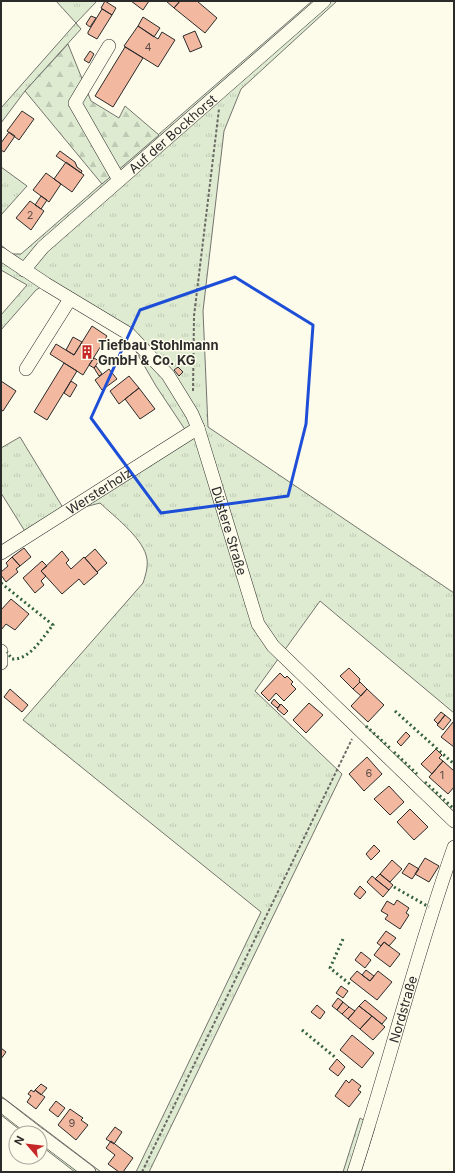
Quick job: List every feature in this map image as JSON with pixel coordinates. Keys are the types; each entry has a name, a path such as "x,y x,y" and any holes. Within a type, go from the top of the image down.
{"street":[{"name":"Auf der Bockhorst","path":"24,270 43,247 324,1"},
{"path":"109,46 75,103 119,180"},
{"name":"Düstere Straße","path":"1,254 70,299 129,334 168,375 192,414 198,428 258,624 264,635 273,646 357,729 454,821"},
{"path":"26,370 70,299"},
{"name":"Wersterholz","path":"1,553 198,428"},
{"path":"1,651 1,663"},
{"name":"Nordstraße","path":"354,1172 379,1095 435,903 451,867 454,847"},
{"path":"1,1105 27,1125"},
{"path":"48,1141 89,1172"}],"path":[{"path":"192,414 194,316 215,138 223,90"},
{"path":"142,1172 357,729"}],"highlighted area":[{"path":"235,277 313,325 306,424 288,496 161,513 91,418 140,310"}],"green space":[{"path":"56,1 97,1 76,23"},
{"path":"312,1 337,1 241,89 224,131 203,311 208,427 454,593 454,713 320,601 255,691 342,774 149,1172 136,1172 261,912 23,720 143,583 147,562 146,555 139,541 100,503 65,512 26,533 1,493 1,448 20,437 65,511 186,431 156,386 127,336 44,285 36,290 1,330 1,315 27,285 1,270 1,245 12,254 21,254"},
{"path":"76,23 81,29 25,91 1,123 1,108"},
{"path":"68,44 91,101 119,118 125,106 159,135 102,184 25,91"},
{"path":"1,167 27,186 1,215"},
{"path":"1,1096 39,1125 14,1125 1,1115"},
{"path":"360,1118 375,1127 361,1172 343,1172"},
{"path":"48,1132 101,1172 75,1172 48,1151"}],"building":[{"path":"105,1 116,8 112,15 101,8"},
{"path":"131,1 149,1 143,10"},
{"path":"166,1 180,1 174,8"},
{"path":"180,1 197,1 217,18 205,33 174,8"},
{"path":"102,9 112,15 97,39 88,34 88,32"},
{"path":"91,16 96,18 90,27 86,24"},
{"path":"143,17 160,28 154,37 138,26"},
{"path":"138,26 158,39 162,32 175,40 158,67 124,46"},
{"path":"195,31 202,47 190,52 183,36"},
{"path":"125,47 143,58 113,107 95,96"},
{"path":"90,51 94,54 89,63 84,60"},
{"path":"22,111 34,119 19,140 7,131"},
{"path":"9,132 15,136 4,152 1,150 1,143"},
{"path":"60,151 75,162 77,167 82,171 81,173 56,156"},
{"path":"66,162 84,175 72,192 54,179"},
{"path":"46,173 61,184 49,202 33,190"},
{"path":"41,196 47,200 41,209 35,205"},
{"path":"30,201 44,211 31,230 16,218"},
{"name":"Tiefbau Stohlmann GmbH & Co. KG","path":"92,326 107,336 83,375 50,354 56,344 74,355"},
{"path":"73,337 82,342 74,355 66,350"},
{"path":"94,358 99,361 94,368 89,365"},
{"path":"64,363 77,371 47,420 34,412"},
{"path":"96,366 102,374 99,376 94,368"},
{"path":"178,367 183,372 179,376 174,370"},
{"path":"109,369 117,379 102,390 95,380"},
{"path":"129,376 139,388 119,404 110,391"},
{"path":"1,381 16,391 3,411 1,410"},
{"path":"71,381 77,385 70,397 64,393"},
{"path":"139,388 155,409 140,419 125,399"},
{"path":"24,548 31,557 20,566 12,557"},
{"path":"95,549 107,563 97,572 85,558"},
{"path":"62,551 69,560 66,563 71,569 84,557 98,573 84,585 79,579 62,594 41,571"},
{"path":"12,557 20,566 16,569 18,572 6,582 1,575 1,572 8,566 6,563"},
{"path":"42,561 47,566 41,571 46,576 41,581 44,585 35,593 23,578"},
{"path":"11,599 29,614 15,630 6,624 1,630 1,610"},
{"path":"349,668 360,679 360,682 353,689 340,676"},
{"path":"280,673 285,678 287,676 293,682 291,684 296,689 284,701 276,693 269,701 261,693"},
{"path":"360,682 367,689 361,696 353,689"},
{"path":"10,689 28,705 22,712 4,697"},
{"path":"367,689 384,705 368,722 351,706"},
{"path":"274,699 280,705 277,708 271,703"},
{"path":"309,703 323,715 306,733 293,720"},
{"path":"281,704 288,711 284,715 277,709"},
{"path":"441,712 445,715 438,724 434,720"},
{"path":"445,715 451,720 443,730 437,725"},
{"path":"453,722 454,723 454,747 441,737"},
{"path":"406,732 410,736 401,746 397,742"},
{"path":"436,749 442,755 439,758 443,761 432,774 421,764"},
{"path":"367,757 382,774 364,791 349,774"},
{"path":"443,761 454,771 454,787 448,794 429,777"},
{"path":"389,786 404,802 390,815 374,799"},
{"path":"410,809 428,827 414,840 397,822"},
{"path":"374,845 380,851 371,860 366,854"},
{"path":"425,858 439,866 429,882 415,874"},
{"path":"392,860 402,869 390,882 380,874"},
{"path":"409,863 419,869 412,879 402,873"},
{"path":"380,874 393,885 389,890 375,879"},
{"path":"372,876 389,890 383,897 367,882"},
{"path":"360,886 366,892 360,899 354,894"},
{"path":"397,900 409,908 406,913 409,915 400,929 385,919 388,915 381,911 387,901 394,905"},
{"path":"386,931 396,938 389,946 384,942 381,946 377,943"},
{"path":"384,942 400,954 390,967 374,955"},
{"path":"361,952 371,960 365,968 355,960"},
{"path":"366,970 374,976 370,981 362,975"},
{"path":"357,971 370,981 378,971 392,982 377,1000 350,979"},
{"path":"341,986 348,991 343,998 336,993"},
{"path":"338,998 343,1002 337,1010 332,1006"},
{"path":"365,1000 387,1018 382,1024 359,1006"},
{"path":"343,1002 349,1007 342,1014 337,1010"},
{"path":"317,1005 325,1012 320,1019 311,1012"},
{"path":"359,1006 372,1016 360,1029 348,1019"},
{"path":"349,1007 355,1011 348,1019 342,1014"},
{"path":"372,1016 385,1027 373,1040 360,1029"},
{"path":"352,1035 374,1053 362,1068 340,1050"},
{"path":"1,1048 6,1052 1,1059"},
{"path":"337,1059 345,1067 338,1076 329,1069"},
{"path":"352,1079 361,1086 358,1090 361,1092 349,1107 335,1096 346,1080 349,1083"},
{"path":"41,1084 47,1088 41,1095 35,1090"},
{"path":"31,1090 34,1092 35,1090 45,1097 36,1109 27,1102 31,1096 28,1094"},
{"path":"56,1101 65,1108 58,1117 49,1110"},
{"path":"70,1109 83,1118 81,1120 88,1125 76,1140 58,1125"},
{"path":"115,1127 122,1132 114,1144 106,1139"},
{"path":"111,1141 133,1158 123,1172 119,1172 108,1164 115,1155 106,1148"}],"hedge":[{"path":"1,583 53,625 35,647 24,656 12,659 7,652"},
{"path":"395,711 454,764"},
{"path":"366,726 390,748"},
{"path":"394,752 417,774"},
{"path":"425,782 454,809"},
{"path":"394,887 429,907"},
{"path":"343,939 330,968 351,985"},
{"path":"302,1030 336,1058"}],"place":[{"name":"Tiefbau Stohlmann GmbH & Co. KG","path":"87,352"}]}
